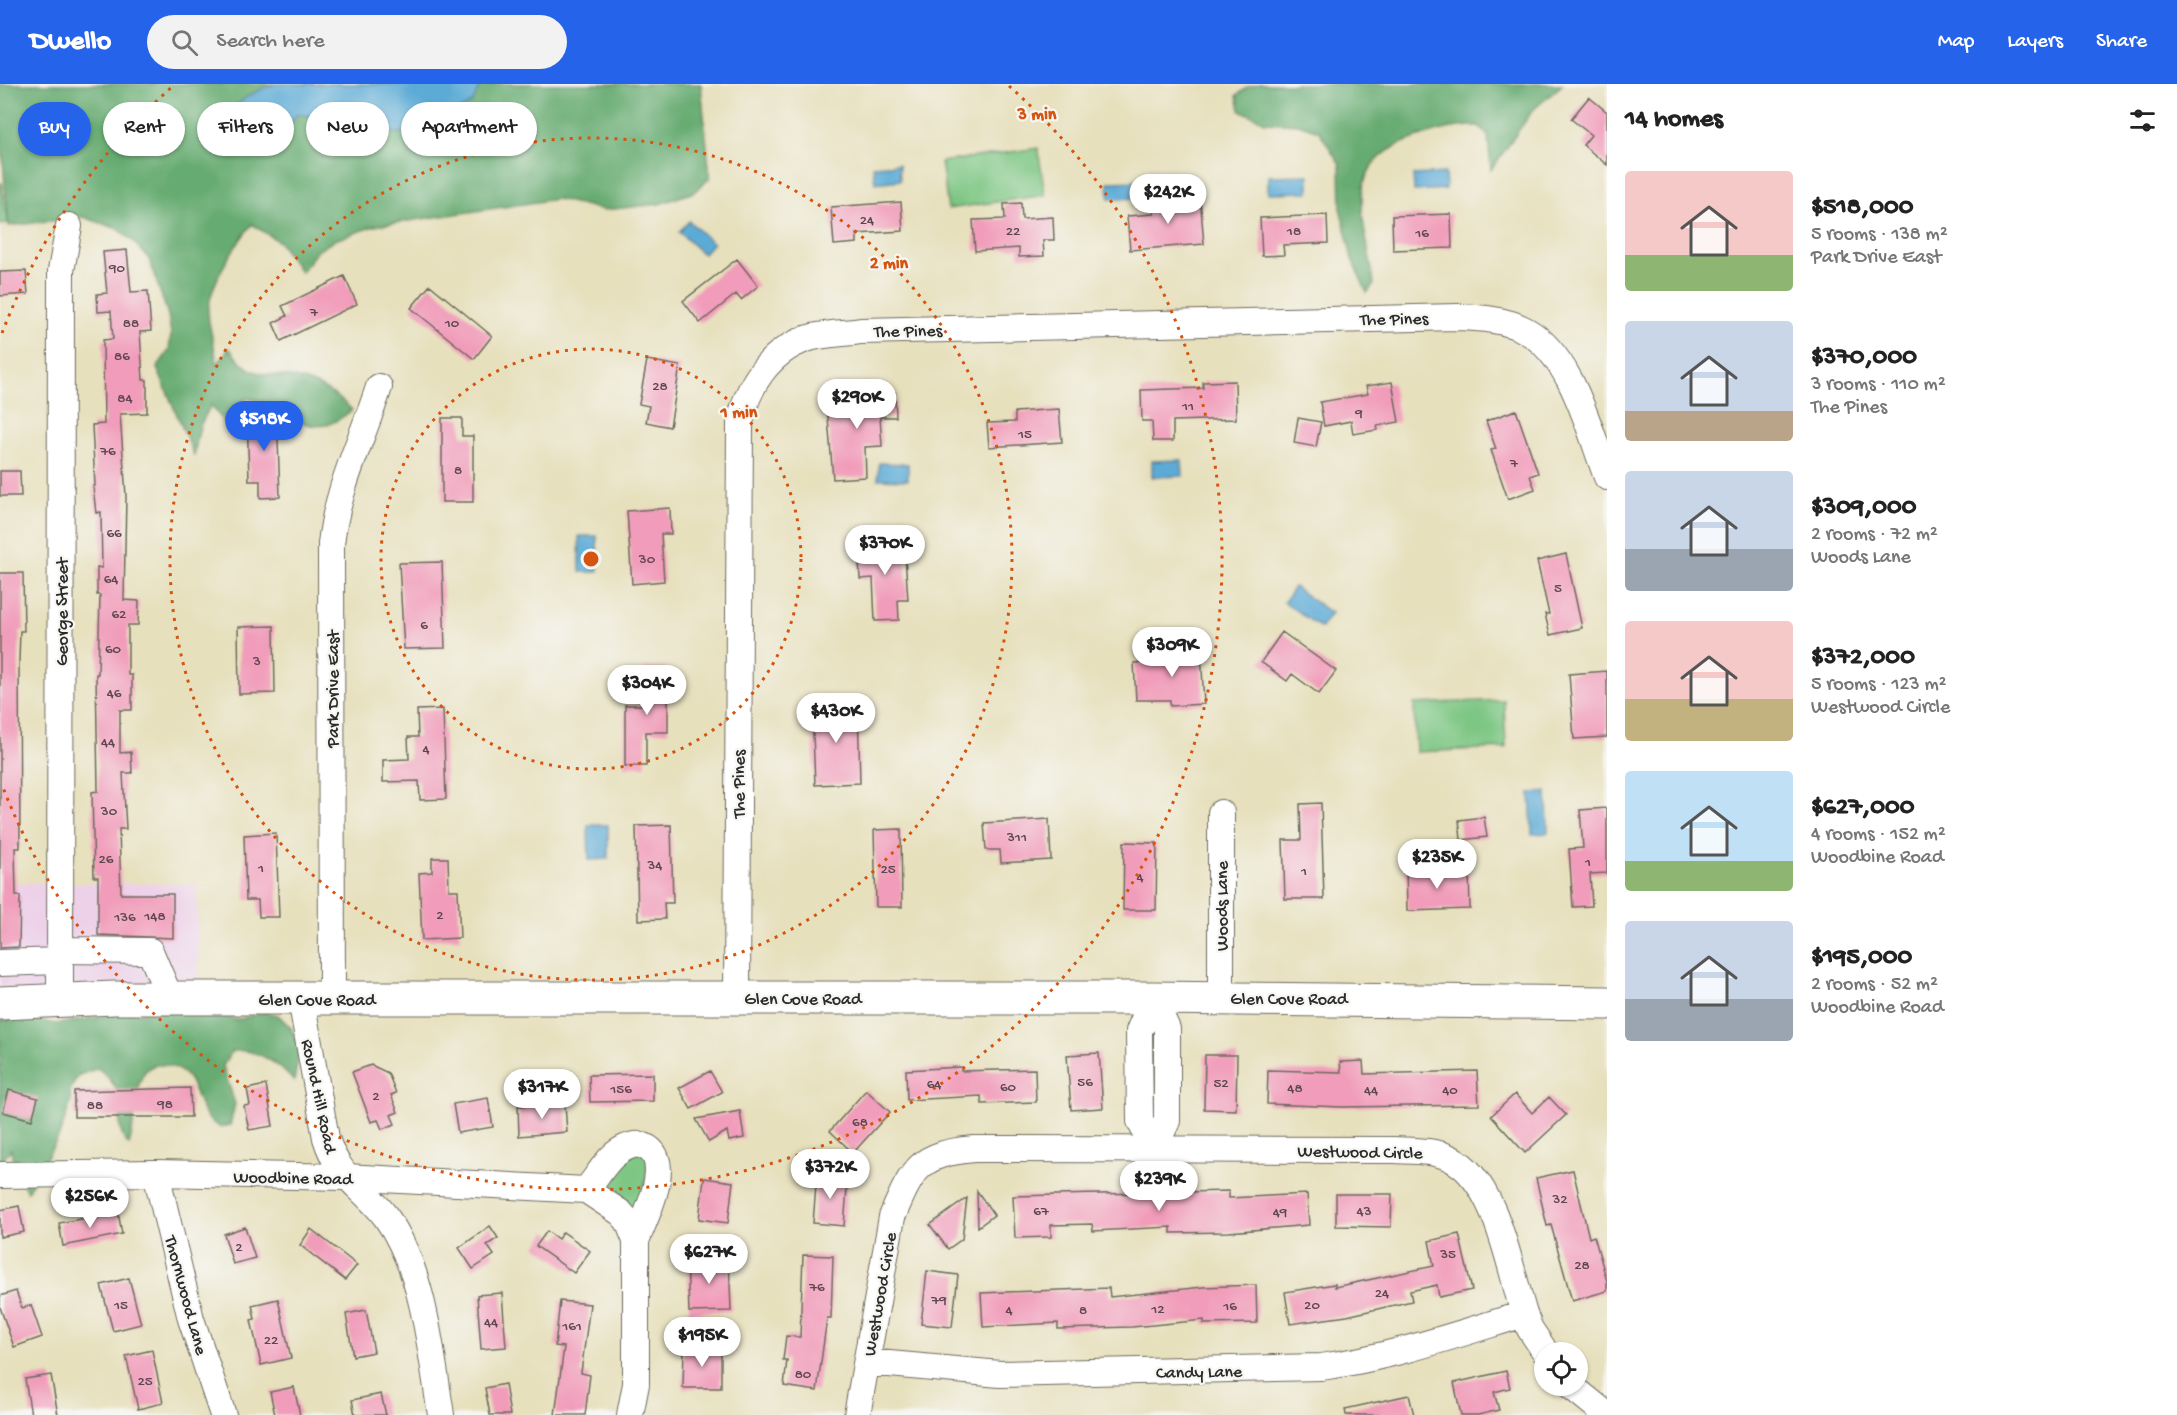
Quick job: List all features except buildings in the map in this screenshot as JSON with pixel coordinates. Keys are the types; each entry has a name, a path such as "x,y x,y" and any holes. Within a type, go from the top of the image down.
{"main road":[{"name":"Glen Cove Road","path":"0,1004 60,1000 170,998 1221,998 1607,1003"}],"street":[{"name":"George Street","path":"60,1000 61,271 69,226"},
{"name":"The Pines","path":"737,998 740,423 743,405 754,382 766,365 788,347 807,338 861,331 1490,318 1525,330 1548,348 1567,374 1607,477"},
{"name":"Park Drive East","path":"317,999 331,544 334,517 342,486 365,433 379,387"},
{"name":"Woods Lane","path":"1221,813 1221,998"},
{"path":"0,963 60,956 150,951 170,998"},
{"path":"1153,998 1139,1031 1140,1121 1154,1149"},
{"name":"Round Hill Road","path":"317,999 326,1138 332,1158 345,1176 386,1217 406,1259 425,1319 441,1415"},
{"name":"Woodbine Road","path":"586,1190 613,1156 629,1146 638,1144 650,1149 656,1156 657,1187 636,1241"},
{"name":"Westwood Circle","path":"857,1415 892,1217 905,1186 927,1160 943,1152 974,1149 1394,1150 1426,1152 1448,1157 1472,1173 1491,1205 1524,1314 1539,1342"},
{"name":"Woodbine Road","path":"0,1175 156,1173 345,1176 586,1190 621,1213 628,1221 636,1241 637,1356 636,1384 630,1415"},
{"name":"Thornwood Lane","path":"156,1173 191,1319 223,1415"},
{"name":"Candy Lane","path":"867,1362 1000,1374 1321,1367 1372,1360 1403,1352 1524,1314"},
{"path":"1583,1396 1607,1415"}],"shaded area":[{"path":"0,883 197,884 199,998 0,1003"}],"green space":[{"path":"0,84 701,84 710,178 694,192 659,204 604,210 557,199 374,226 335,240 317,251 301,272 278,241 252,224 224,266 210,302 208,317 217,365 229,348 245,366 253,371 314,384 334,395 352,410 339,420 319,426 304,423 279,407 248,398 237,408 231,431 211,405 200,426 194,455 157,368 169,350 171,334 168,315 149,259 133,241 118,229 83,217 9,226 0,130"},
{"path":"1259,84 1563,84 1533,110 1491,170 1488,136 1479,126 1439,131 1416,138 1391,149 1375,163 1365,179 1362,197 1374,284 1367,293 1352,259 1341,212 1340,164 1319,131 1298,124 1265,122 1240,110 1237,95 1248,87"},
{"path":"1038,148 1045,195 948,209 941,162"},
{"path":"2,183 8,223 0,224 0,184"},
{"path":"1504,700 1506,748 1416,752 1414,704"},
{"path":"206,1009 236,1020 265,1012 278,1015 291,1028 300,1049 294,1081 281,1068 258,1054 231,1052 223,1066 235,1104 230,1125 220,1127 208,1118 184,1074 166,1065 148,1068 137,1091 129,1145 121,1133 121,1105 117,1090 98,1068 79,1075 74,1082 70,1092 71,1102 59,1136 27,1192 14,1166 11,1149 0,1164 0,1021 22,1017 56,1024 117,1014"},
{"path":"650,1149 636,1241 595,1180 613,1156"}],"water":[{"path":"275,84 481,84 472,102 401,102 401,133 389,133 389,102 306,102 306,115 297,114 294,119 294,102 240,102"},
{"path":"899,164 900,180 875,183 873,166"},
{"path":"1445,173 1446,189 1414,191 1413,175"},
{"path":"1309,175 1309,192 1268,193 1268,176"},
{"path":"1141,181 1141,198 1109,199 1108,182"},
{"path":"689,221 713,243 703,254 679,232"},
{"path":"1182,460 1183,476 1152,477 1152,461"},
{"path":"879,463 908,464 908,480 878,479"},
{"path":"579,536 597,536 598,572 580,572"},
{"path":"1294,587 1331,613 1321,628 1284,602"},
{"path":"1547,792 1548,833 1532,834 1530,793"},
{"path":"588,825 608,825 608,859 589,860"}]}
